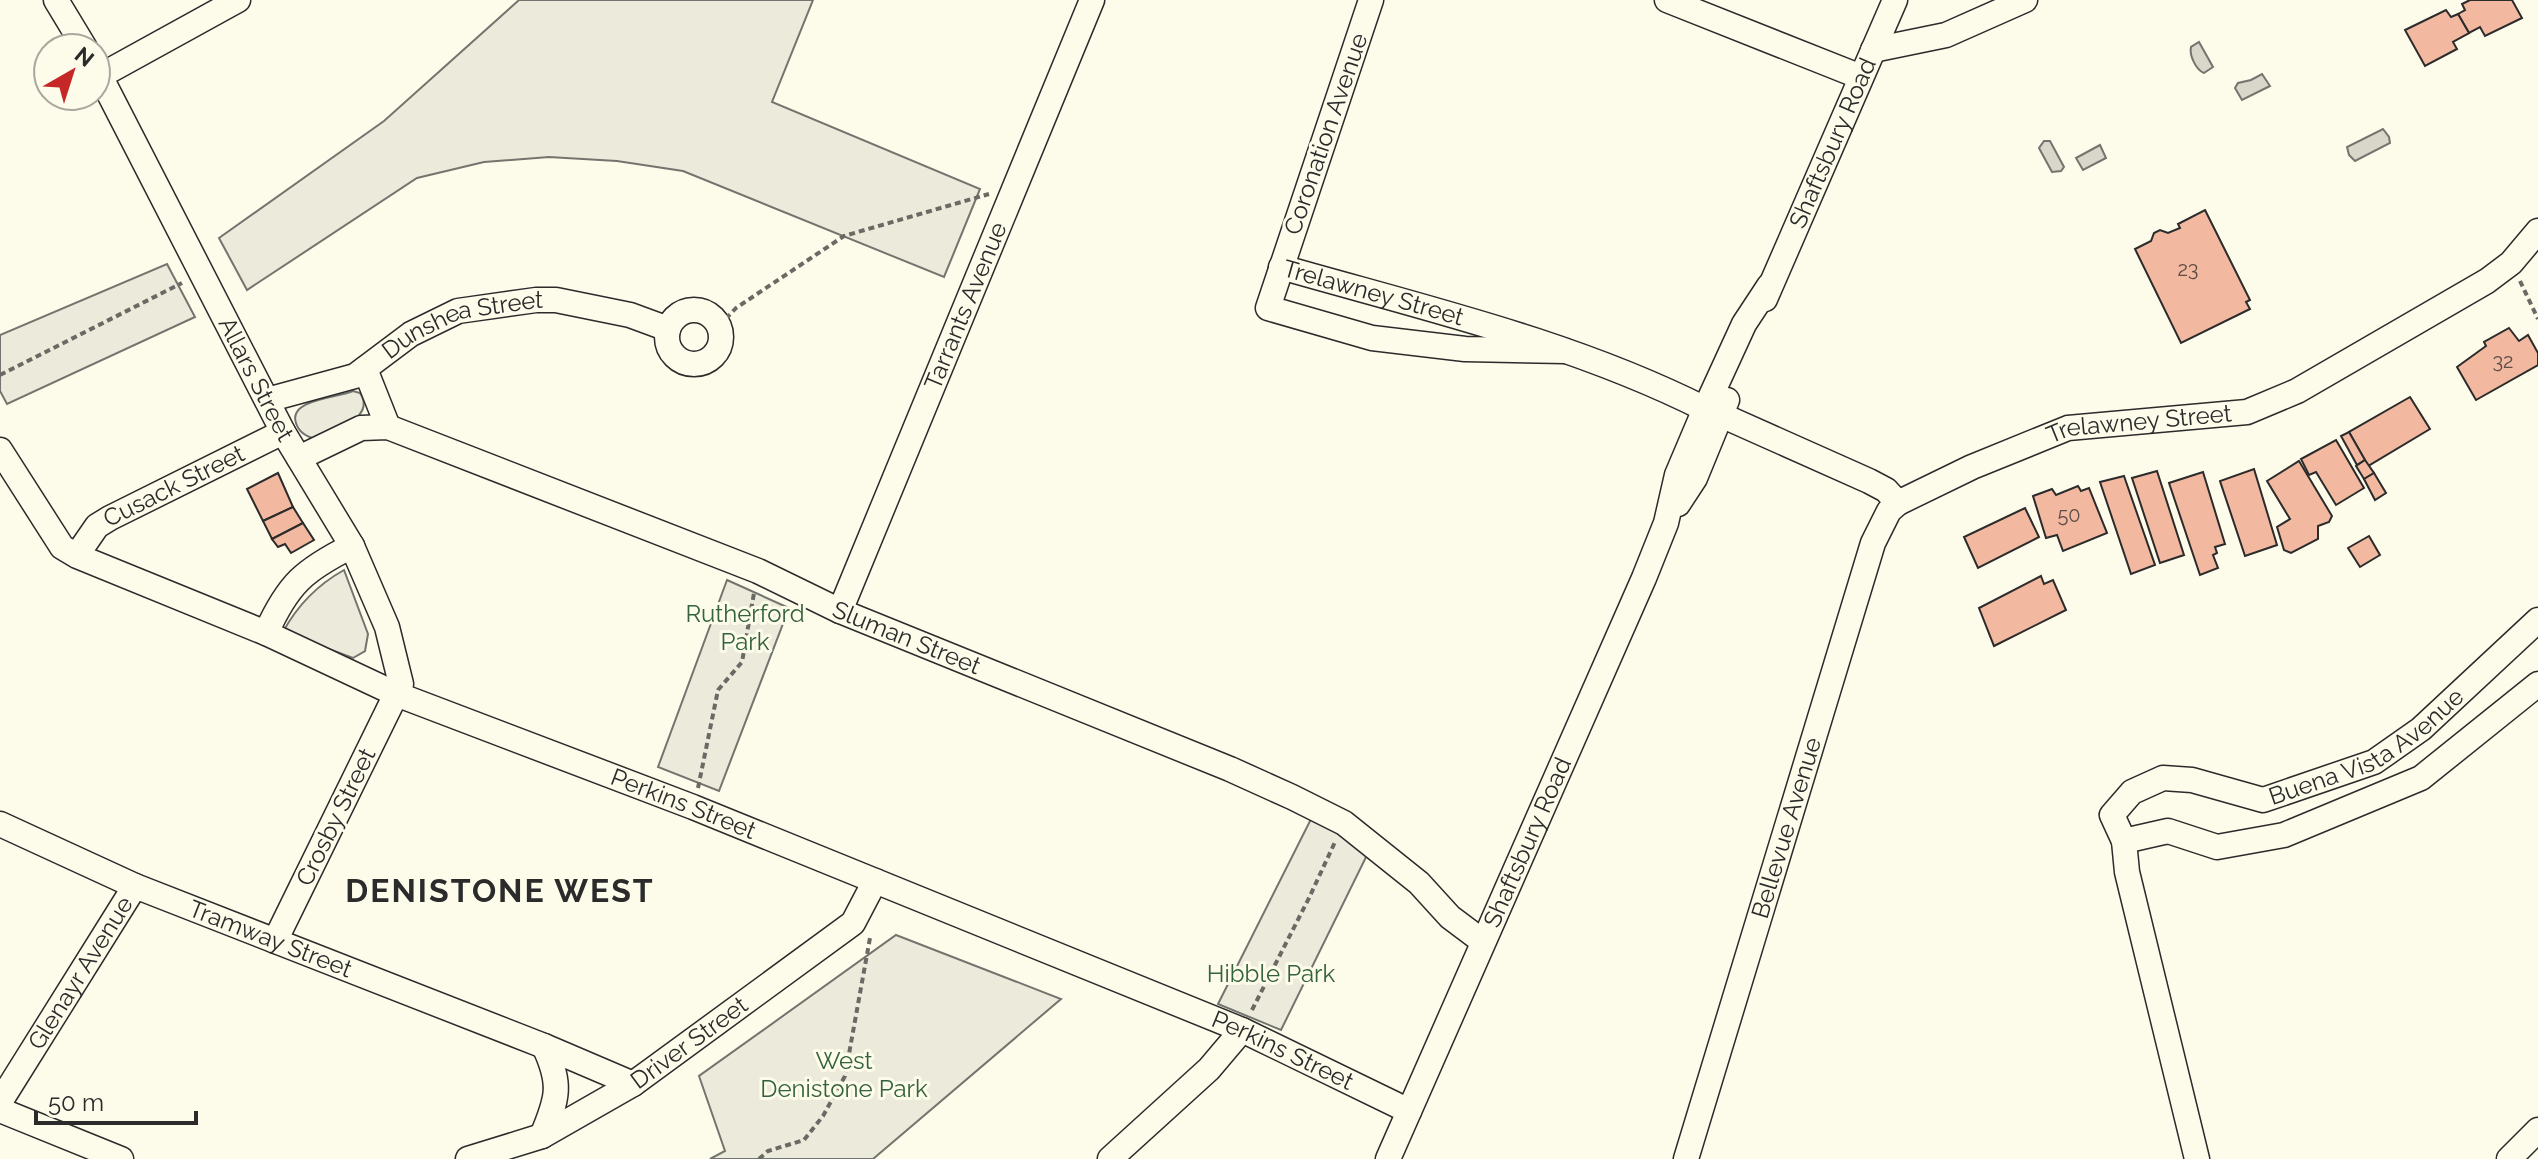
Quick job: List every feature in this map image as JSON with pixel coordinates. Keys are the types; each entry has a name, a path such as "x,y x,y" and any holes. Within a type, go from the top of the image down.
{"street":[{"path":"56,0 75,32"},
{"path":"112,65 238,0"},
{"name":"Tarrants Avenue","path":"840,611 1092,0"},
{"name":"Coronation Avenue","path":"1281,267 1371,0"},
{"path":"1667,0 1861,77"},
{"name":"Shaftsbury Road","path":"1388,1159 1666,523 1677,475 1713,412 1744,324 1769,286 1895,0"},
{"path":"1873,50 1946,35 2025,0"},
{"name":"Allars Street","path":"112,99 283,432 352,546 387,627 401,684 396,694"},
{"name":"Trelawney Street","path":"1565,351 1465,349 1372,338 1268,308 1281,267 1565,351 1657,385 1869,481 1886,490 1898,503 1985,461 2068,428 2247,412 2265,406 2297,391 2487,281 2511,263 2538,231"},
{"name":"Dunshea Street","path":"267,400 355,376 411,334 458,311 536,300 578,302 630,315 668,329"},
{"path":"699,310 711,316 719,326 721,338 718,350 710,359 700,363 678,359 667,340 668,329 675,318 686,311 699,310"},
{"path":"299,458 361,428 388,427 365,369"},
{"name":"Sluman Street","path":"388,427 758,571 840,611 1230,769 1344,823 1419,883 1450,917 1482,941"},
{"name":"Cusack Street","path":"77,555 97,526 110,518 283,432"},
{"name":"Perkins Street","path":"0,450 62,547 77,555 266,633 396,694 693,807 1242,1030 1409,1111"},
{"name":"Bellevue Avenue","path":"1686,1159 1873,543 1889,511 1898,503"},
{"path":"266,633 279,604 295,582 318,564 352,546"},
{"name":"Buena Vista Avenue","path":"2197,1159 2127,872 2124,841 2112,815 2132,792 2163,778 2192,780 2263,800 2374,762 2421,729 2538,620"},
{"name":"Buena Vista Avenue","path":"2124,841 2168,831 2217,847 2284,835 2421,778 2538,684"},
{"name":"Crosby Street","path":"275,941 396,694"},
{"name":"Tramway Street","path":"0,824 135,886 544,1046 633,1084"},
{"name":"Driver Street","path":"468,1159 542,1136 633,1084 853,923 875,881"},
{"name":"Glenayr Avenue","path":"0,1102 135,886"},
{"path":"1110,1159 1209,1069 1242,1030"},
{"path":"542,1136 551,1115 557,1079 544,1046"},
{"path":"0,1110 121,1159"},
{"path":"2509,1159 2538,1130"}],"path":[{"path":"719,326 736,308 844,236 986,194 1008,200"},
{"path":"2511,263 2538,319"},
{"path":"0,375 202,273"},
{"path":"693,807 718,690 742,662 758,571"},
{"path":"1242,1030 1303,912 1344,823"},
{"path":"759,1159 768,1151 804,1140 823,1116 845,1076 870,932"}],"green space":[{"path":"519,0 813,0 772,102 980,189 944,277 683,171 617,161 549,157 484,162 417,178 247,290 219,238 384,121"},
{"path":"167,264 195,317 7,404 0,391 0,335"},
{"path":"353,391 360,393 364,402 363,410 350,422 316,439 299,429 296,415 299,409"},
{"path":"344,570 368,634 365,651 353,658 283,632 309,596"},
{"name":"Rutherford Park","path":"727,580 789,608 719,791 658,767"},
{"name":"Hibble Park","path":"1311,819 1370,849 1281,1030 1218,1004"},
{"name":"West Denistone Park","path":"896,935 1061,999 873,1159 710,1159 725,1151 699,1076"}],"shaded area":[{"path":"2199,42 2213,67 2204,73 2196,66 2191,54 2191,47"},
{"path":"2262,74 2270,86 2242,100 2235,88 2238,83"},
{"path":"2383,129 2390,143 2355,161 2349,155 2347,147"},
{"path":"2044,141 2050,141 2064,167 2061,171 2052,172 2039,148"},
{"path":"2100,145 2106,158 2083,170 2076,158"}],"building":[{"path":"2470,0 2512,0 2522,18 2485,36 2480,27 2469,33 2458,14 2465,10 2462,4"},
{"path":"2446,10 2451,17 2458,14 2469,33 2453,42 2457,49 2425,66 2405,30"},
{"path":"2205,210 2250,300 2246,302 2250,309 2181,343 2135,249 2151,241 2154,233 2160,230 2168,233 2180,228 2178,224"},
{"path":"2509,328 2519,341 2528,335 2538,353 2538,365 2476,400 2457,367 2486,346 2484,342"},
{"path":"2410,397 2430,429 2368,466 2349,432"},
{"path":"2349,432 2365,460 2357,465 2341,436"},
{"path":"2336,440 2364,488 2336,505 2316,472 2309,475 2301,459"},
{"path":"2365,460 2374,473 2364,479 2356,466"},
{"path":"2299,461 2332,516 2329,522 2318,526 2318,539 2291,553 2284,550 2277,527 2290,519 2267,481"},
{"path":"2254,469 2277,545 2245,556 2220,481"},
{"path":"2157,471 2184,555 2160,563 2132,478"},
{"path":"2203,472 2225,544 2215,547 2217,553 2213,555 2218,568 2200,575 2169,483"},
{"path":"278,473 293,507 263,521 247,489"},
{"path":"2374,473 2386,493 2375,500 2364,479"},
{"path":"2124,476 2155,565 2131,574 2100,482"},
{"path":"2078,486 2081,491 2089,488 2107,533 2063,551 2057,535 2046,538 2033,496 2052,489 2056,495"},
{"path":"293,507 303,523 272,539 263,521"},
{"path":"2025,508 2039,537 1978,568 1964,537"},
{"path":"303,523 314,540 291,553 285,544 278,547 272,539"},
{"path":"2369,536 2380,555 2360,567 2348,548"},
{"path":"2041,576 2044,584 2053,580 2066,610 1994,646 1979,608"}],"district":[{"name":"DENISTONE WEST","path":"500,891"}]}
